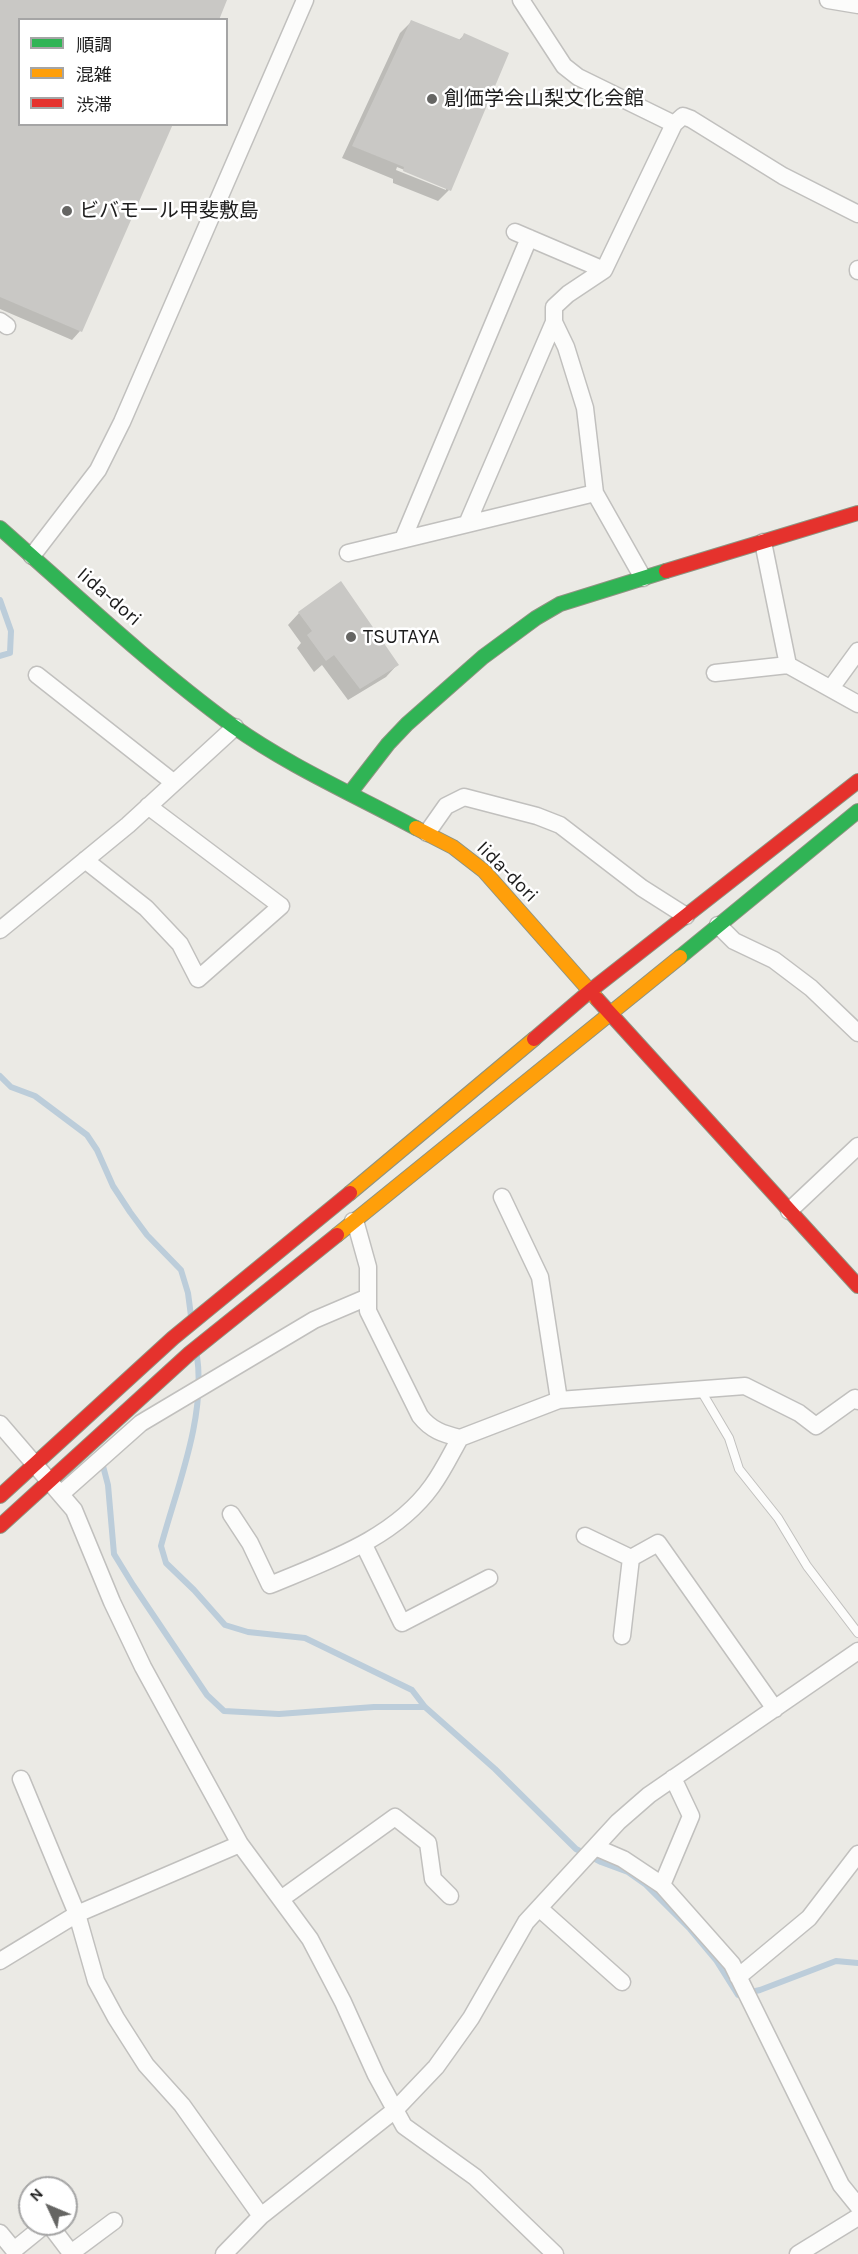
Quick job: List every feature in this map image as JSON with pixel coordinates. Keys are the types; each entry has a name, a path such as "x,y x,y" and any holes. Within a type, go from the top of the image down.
{"street":[{"path":"32,556 98,470 123,422 305,0"},
{"path":"521,0 564,66 578,76 674,124"},
{"path":"828,0 858,5"},
{"path":"467,524 554,322 555,307 568,294 604,270 674,124 683,116 783,176 858,214"},
{"path":"403,539 522,235 604,270"},
{"path":"554,322 566,347 585,408 595,493 643,578"},
{"path":"348,553 595,493"},
{"path":"350,793 406,724 483,657 518,630 560,604 858,513"},
{"name":"Iida-dori","path":"0,528 182,687 235,727 292,762 453,847 484,871 858,1286"},
{"path":"763,542 788,665"},
{"path":"831,688 858,651"},
{"path":"715,673 788,665 858,704"},
{"path":"37,675 173,782"},
{"path":"0,930 86,860 235,727"},
{"path":"0,1496 173,1338 379,1170 590,991 858,781"},
{"path":"427,833 446,806 464,797 537,816 560,825 642,888 686,916"},
{"path":"86,860 153,915 180,944 198,979 281,906 148,806"},
{"path":"0,1526 190,1353 476,1124 858,811"},
{"path":"718,924 734,941 774,960 811,988 858,1033"},
{"path":"789,1211 858,1146"},
{"path":"502,1197 540,1277 559,1400"},
{"path":"353,1221 356,1224 368,1267 368,1311 420,1416 428,1426 443,1434 460,1438 559,1400 745,1386 799,1413 816,1426 857,1398"},
{"path":"61,1494 141,1424 314,1320 368,1297"},
{"path":"0,1424 74,1510 112,1602 143,1667 240,1844 310,1939 343,2002 376,2076 404,2126 475,2177 555,2254"},
{"path":"231,1514 250,1543 270,1586 364,1545 407,1512 432,1487 460,1438"},
{"path":"585,1536 631,1558"},
{"path":"631,1558 658,1543 775,1709"},
{"path":"364,1545 402,1623 489,1578"},
{"path":"622,1636 631,1558"},
{"path":"224,2254 261,2216 395,2110 435,2067 471,2018 526,1922 626,1815 673,1778 858,1651"},
{"path":"662,1886 691,1816 673,1778"},
{"path":"21,1779 77,1914 96,1981 116,2018 146,2065 182,2105 261,2216"},
{"path":"281,1899 395,1817 428,1843 433,1879 450,1896"},
{"path":"0,1960 77,1914 240,1844"},
{"path":"595,1847 623,1859 662,1886 732,1964 841,2185 858,2206"},
{"path":"738,1977 809,1918 858,1854"},
{"path":"539,1908 622,1982"},
{"path":"798,2254 858,2217"},
{"path":"58,2236 71,2253 114,2221"},
{"path":"0,2233 14,2250 32,2236"}],"lane":[{"path":"700,1389 729,1437 739,1468 778,1518 807,1566 858,1633"}],"building":[{"name":"ビバモール甲斐敷島","path":"0,0 227,0 220,18 18,18 18,126 172,126 82,332 0,297"},
{"name":"創価学会山梨文化会館","path":"411,20 461,40 464,33 509,53 451,191 403,171 404,167 352,146"},
{"path":"341,581 399,665 360,689 334,655 326,661 307,635 312,631 298,612"}],"waterway":[{"path":"0,600 11,631 10,653 0,656"},
{"path":"0,1076 11,1087 35,1096 87,1135 97,1150 113,1186 130,1212 147,1235 181,1270 188,1293 191,1316"},
{"path":"197,1356 199,1379 194,1427 161,1546 166,1563 225,1625 248,1632 305,1638 412,1690 425,1707 495,1769 576,1849 628,1872 645,1884 690,1929 716,1960 738,1995 760,1990 836,1961 858,1963"},
{"path":"103,1466 108,1485 114,1554 207,1695 224,1711 279,1714 374,1707 425,1707"}],"traffic: fast":[{"path":"0,528 143,655 233,726 299,767 416,828"},
{"path":"350,793 388,744 407,724 483,657 536,618 560,604 666,571"},
{"path":"680,957 858,811"}],"traffic: slow":[{"path":"416,828 453,847 484,871 597,999"},
{"path":"337,1235 680,957"},
{"path":"350,1193 534,1039"}],"traffic: jam":[{"path":"666,571 858,513"},
{"path":"534,1039 590,991 858,781"},
{"path":"597,999 858,1286"},
{"path":"0,1496 173,1338 350,1193"},
{"path":"0,1526 190,1353 337,1235"}],"place":[{"name":"創価学会山梨文化会館","path":"432,99"},
{"name":"ビバモール甲斐敷島","path":"67,211"},
{"name":"TSUTAYA","path":"351,637"}]}
